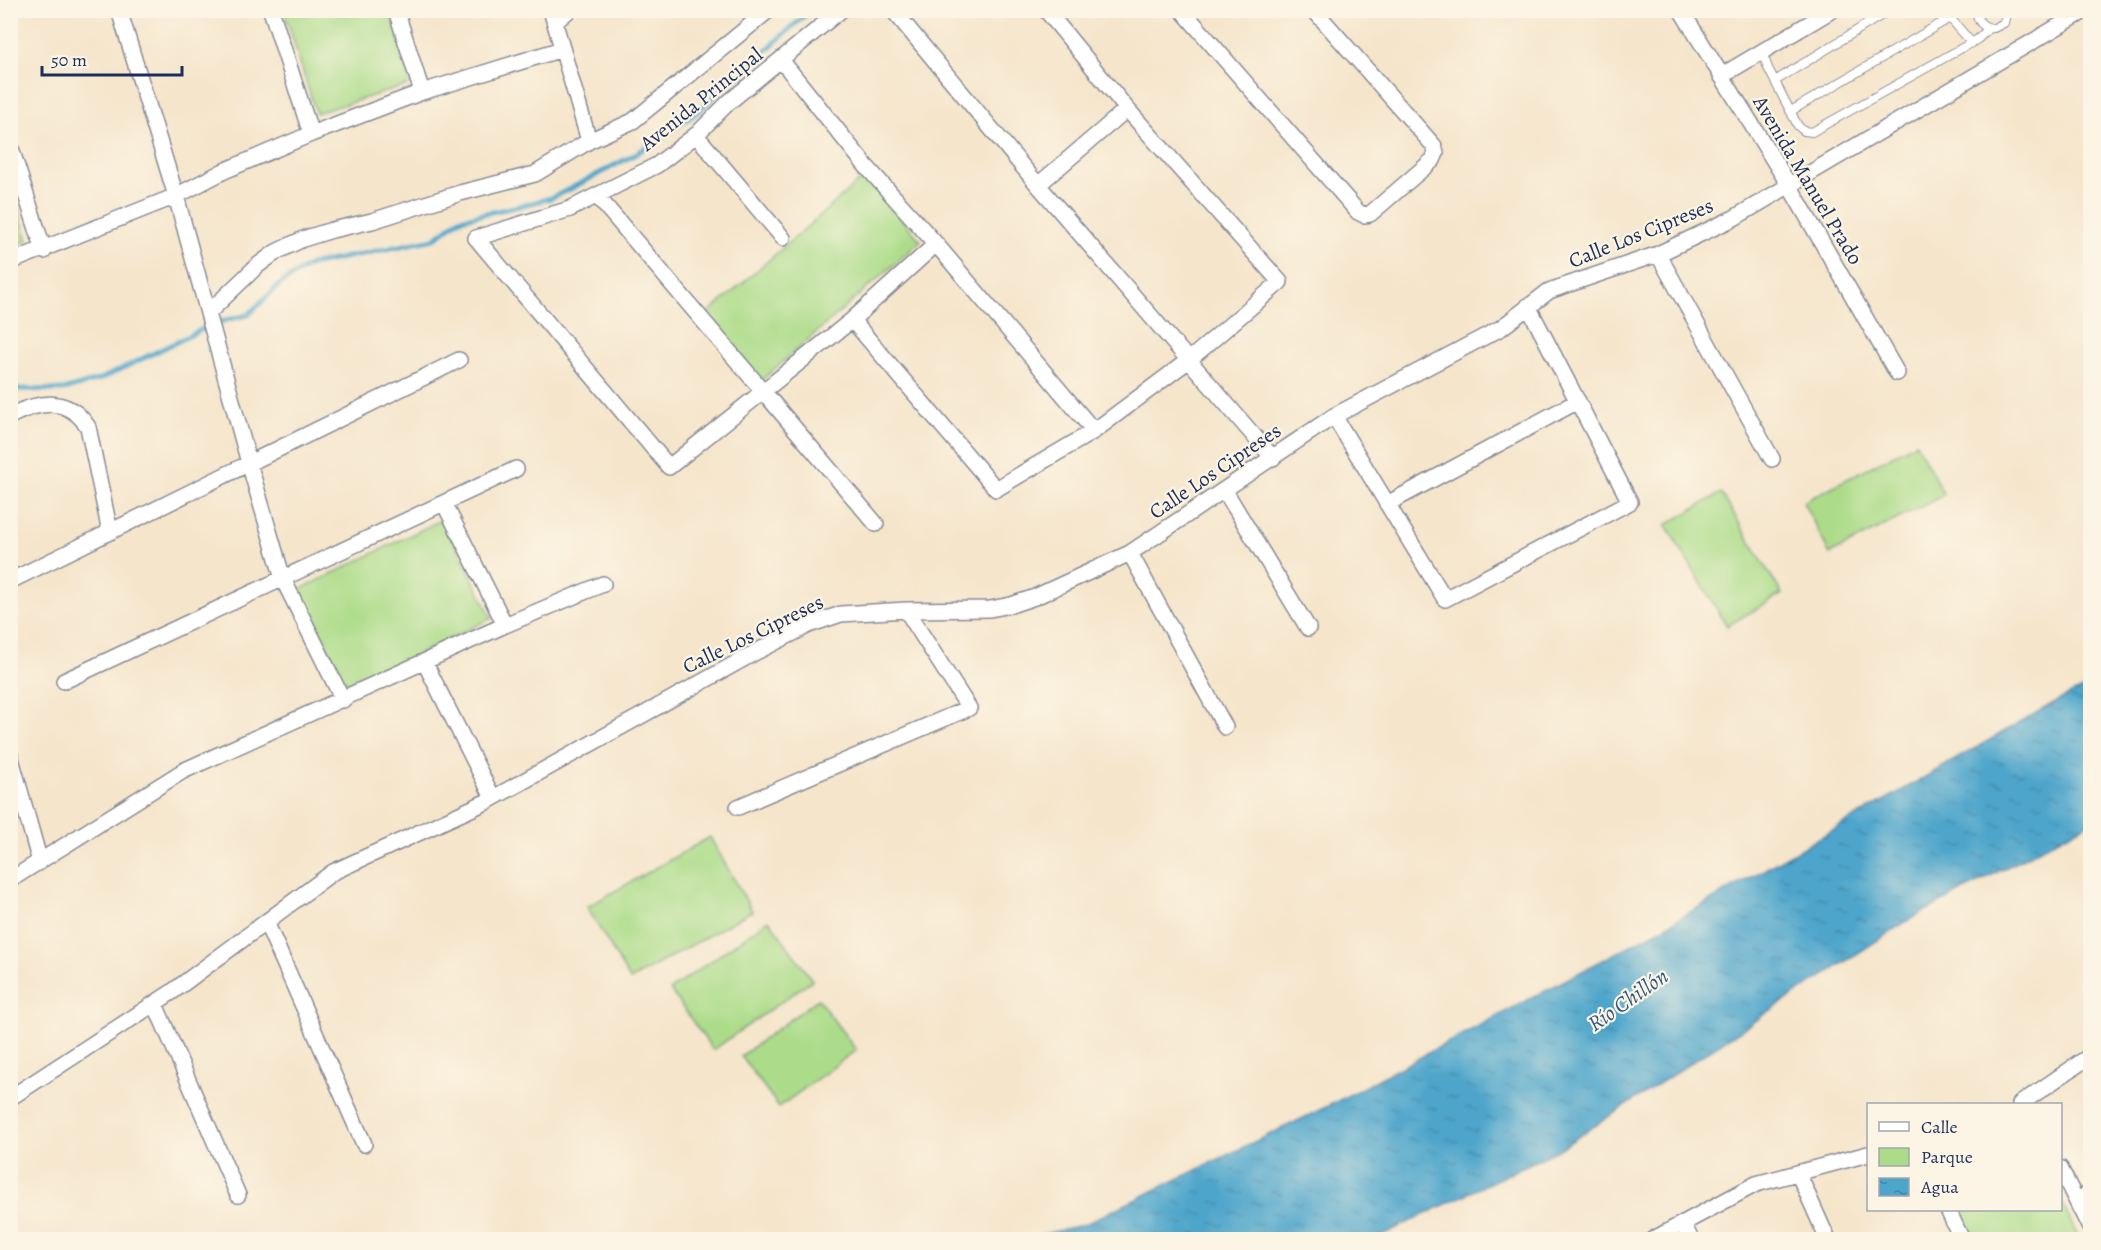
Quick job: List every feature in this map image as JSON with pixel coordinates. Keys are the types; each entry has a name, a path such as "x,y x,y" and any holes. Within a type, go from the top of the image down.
{"street":[{"path":"119,10 176,196 283,579 343,700"},
{"path":"271,10 311,134"},
{"path":"396,10 422,92"},
{"path":"569,10 553,16 589,141"},
{"name":"Avenida Principal","path":"209,312 257,266 276,252 303,239 372,221 460,193 535,174 589,141 633,121 769,10"},
{"name":"Avenida Principal","path":"764,392 669,467 476,238 570,209 657,165 696,135 729,102 841,10"},
{"path":"893,10 1038,185 1273,458"},
{"path":"852,320 996,489 1094,430 1189,360 1281,282 1127,109 1046,10"},
{"path":"1182,10 1358,212 1364,215 1370,214 1433,160 1436,153 1434,146 1314,10"},
{"name":"Avenida Manuel Prado","path":"1681,10 1789,185 1897,373"},
{"path":"1721,76 1832,10"},
{"name":"Calle Los Cipreses","path":"10,1098 155,1004 333,872 493,798 809,625 841,614 906,610 990,609 1011,605 1035,597 1130,553 1334,416 1501,328 1549,291 1658,254 1734,218 2086,10"},
{"path":"10,262 176,196 224,171 311,134 422,92 562,49"},
{"path":"781,60 866,166 936,244 1094,430"},
{"path":"1038,185 1127,109"},
{"path":"696,135 783,238"},
{"path":"10,145 44,250"},
{"path":"597,196 876,524"},
{"path":"764,392 852,320 936,244"},
{"path":"1658,254 1772,459"},
{"path":"1334,416 1445,599 1630,502 1528,306"},
{"path":"12,576 110,532 459,360"},
{"path":"1387,504 1578,401"},
{"path":"10,416 45,404 59,404 71,408 81,416 88,427 110,532"},
{"path":"64,681 516,469"},
{"path":"1225,491 1308,628"},
{"path":"444,503 505,625"},
{"path":"1130,553 1225,727"},
{"path":"10,880 183,771 505,625 603,584"},
{"path":"738,807 969,708 906,610"},
{"path":"425,663 493,798"},
{"path":"10,754 40,862"},
{"path":"266,922 364,1144"},
{"path":"155,1004 238,1195"},
{"path":"2026,1103 2091,1056"},
{"path":"1652,1239 1756,1184 1867,1155"},
{"path":"2062,1170 2091,1228"},
{"path":"1798,1173 1828,1239"},
{"path":"2078,1202 2091,1191"},
{"path":"1949,1211 1962,1239"},
{"path":"1683,1223 1691,1239"}],"lane":[{"path":"1775,81 1890,10"},
{"path":"1943,10 1972,43"},
{"path":"1977,10 1979,21 1989,28 2004,23 2007,10"},
{"path":"1791,111 1950,18"},
{"path":"1762,52 1798,126 1804,131 1812,132 1972,43 1989,28"}],"green space":[{"path":"284,11 390,11 412,84 316,113"},
{"path":"864,177 921,241 762,380 705,316"},
{"path":"10,182 28,241 11,246 10,246"},
{"path":"1916,443 1944,495 1830,554 1803,502"},
{"path":"1721,493 1782,594 1727,626 1666,525"},
{"path":"443,519 492,618 348,689 299,590"},
{"path":"710,837 752,911 630,980 587,907"},
{"path":"769,920 812,980 713,1050 670,990"},
{"path":"818,999 856,1050 779,1107 741,1056"},
{"path":"2062,1203 2079,1239 1976,1239 1962,1211 2062,1211"}],"water":[{"name":"Río Chillón","path":"2090,685 2090,822 1907,921 1558,1150 1374,1239 1024,1239 1085,1224 1330,1105 1661,929 2057,701"}],"waterway":[{"path":"10,392 16,389 63,390 101,379 203,329 248,315 280,284 310,265 434,239 460,219 551,198 570,189 634,155 694,115 811,10"}]}
